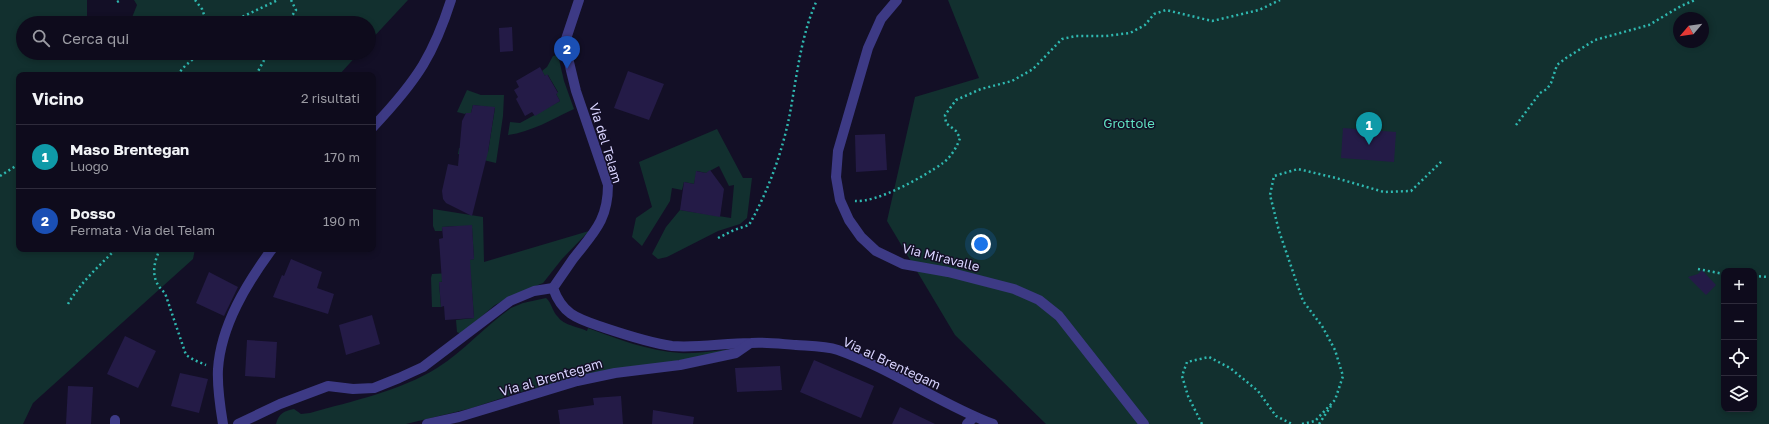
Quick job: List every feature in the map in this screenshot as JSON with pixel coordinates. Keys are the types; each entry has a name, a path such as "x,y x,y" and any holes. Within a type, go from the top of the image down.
{"street":[{"path":"376,125 397,101 424,65 436,40 451,0"},
{"name":"Via del Telam","path":"553,288 573,259 594,234 603,216 608,199 608,185 576,91 566,54 566,39 579,0"},
{"name":"Via Miravalle","path":"897,0 881,19 868,48 838,151 836,177 840,200 849,220 860,237 876,251 903,264 948,272 1014,289 1039,300 1059,316 1144,424"},
{"path":"223,424 220,406 218,369 222,346 229,323 252,280 270,252"},
{"path":"238,424 280,404 328,386 353,389 374,388 399,378 423,367 510,301 534,291 553,288"},
{"name":"Via al Brentegam","path":"553,288 557,300 567,312 588,322 626,335 671,346 704,346 751,343 808,346 837,350 883,370 970,420 993,424"},
{"name":"Via al Brentegam","path":"427,424 460,417 577,381 635,370 680,365 736,353 751,343"}],"path":[{"path":"117,2 121,0"},
{"path":"195,0 202,8 205,16"},
{"path":"244,16 278,0"},
{"path":"291,0 296,10 292,16"},
{"path":"718,238 749,225 756,213 779,156 790,114 799,59 817,0"},
{"path":"840,200 874,200 890,193 944,163 958,147 960,138 956,131 946,123 944,115 956,100 981,90 1012,81 1033,69 1062,39 1076,36 1106,36 1130,33 1145,25 1154,14 1166,10 1212,21 1260,10 1280,0"},
{"path":"1516,125 1540,93 1547,89 1551,83 1557,65 1566,58 1595,40 1649,25 1680,6 1695,0"},
{"path":"180,72 192,60"},
{"path":"258,72 264,60"},
{"path":"1319,424 1335,400 1343,376 1335,350 1322,326 1303,301 1279,231 1270,195 1274,176 1298,169 1384,192 1411,191 1444,160"},
{"path":"0,176 16,166"},
{"path":"68,304 93,272 113,252"},
{"path":"158,252 154,278 158,287 165,293 186,354 194,360 218,369"},
{"path":"1698,269 1721,273"},
{"path":"1757,276 1769,277"},
{"path":"1202,424 1188,396 1182,376 1186,362 1209,357 1230,368 1258,391 1276,416 1292,424"},
{"path":"1302,424 1315,421 1335,400"}],"green space":[{"path":"0,0 87,0 87,16 16,16 16,60 353,60 342,72 16,72 16,252 194,252 193,259 33,403 23,424 0,424"},
{"path":"134,0 408,0 376,34 376,16 133,16 137,5"},
{"name":"Grottole","path":"948,0 1769,0 1769,424 1046,424 955,335 887,221 915,97 979,78"},
{"path":"558,55 564,81 574,109 533,128 508,135 510,122 520,123 560,101 556,94 558,92 548,75 545,76 542,71 547,67 553,56"},
{"path":"467,90 481,95 504,95 503,116 496,163 458,154 459,148 488,152 495,108 473,105 471,113 465,114 457,112"},
{"path":"717,129 743,178 752,178 747,218 740,224 718,231 667,257 658,259 652,254 666,227 680,210 731,218 734,185 729,186 719,166 706,173 697,171 694,184 684,182 682,190 672,188 670,201 642,246 632,237 636,218 652,207 639,162"},
{"path":"433,209 483,217 484,262 589,231 562,259 543,283 516,294 495,305 461,334 457,332 456,320 474,318 471,279 439,282 441,307 432,307 431,278 432,274 451,273 454,261 474,259 472,228 461,229 460,226 442,227 442,231 435,231 433,226"},
{"path":"546,298 550,302 560,320 587,331 588,328 645,347 668,352 686,353 730,349 708,356 585,375 517,393 472,408 406,424 276,424 280,415 287,411 294,409 301,414 310,413 375,395 423,376 447,361 511,308 523,303"}],"building":[{"path":"512,27 513,51 500,52 499,28"},
{"path":"540,67 545,76 547,74 558,93 556,94 560,101 535,116 532,112 525,116 516,99 518,97 514,90 519,87 516,81"},
{"path":"628,71 664,84 649,120 614,108"},
{"path":"473,105 495,107 488,152 472,216 446,203 443,199 442,191 448,164 458,166 462,121 466,113 471,113"},
{"path":"1343,128 1396,132 1394,162 1341,158"},
{"path":"885,134 887,170 856,172 855,135"},
{"path":"710,170 724,189 720,217 680,210 684,182 694,184 696,171 706,173"},
{"path":"472,225 474,259 470,260 474,318 445,320 444,306 441,307 439,282 442,282 439,239 443,238 442,227"},
{"path":"291,259 322,272 317,288 334,294 328,314 273,297 282,275 284,276"},
{"path":"1702,270 1716,285 1706,295 1688,277 1698,274"},
{"path":"209,272 238,287 224,316 196,303"},
{"path":"372,315 380,344 346,355 339,325"},
{"path":"125,336 156,351 138,388 107,374"},
{"path":"247,340 277,342 275,378 245,376"},
{"path":"814,360 874,386 861,418 800,392"},
{"path":"780,366 782,390 737,392 735,368"},
{"path":"180,373 208,379 199,413 171,406"},
{"path":"68,386 93,387 91,424 66,424"},
{"path":"621,396 623,424 560,424 558,410 594,405 593,398"},
{"path":"900,407 935,424 892,424"},
{"path":"653,410 694,417 693,424 652,424"}],"place":[{"name":"Dosso","path":"567,69"},
{"name":"Maso Brentegan","path":"1369,145"}]}
